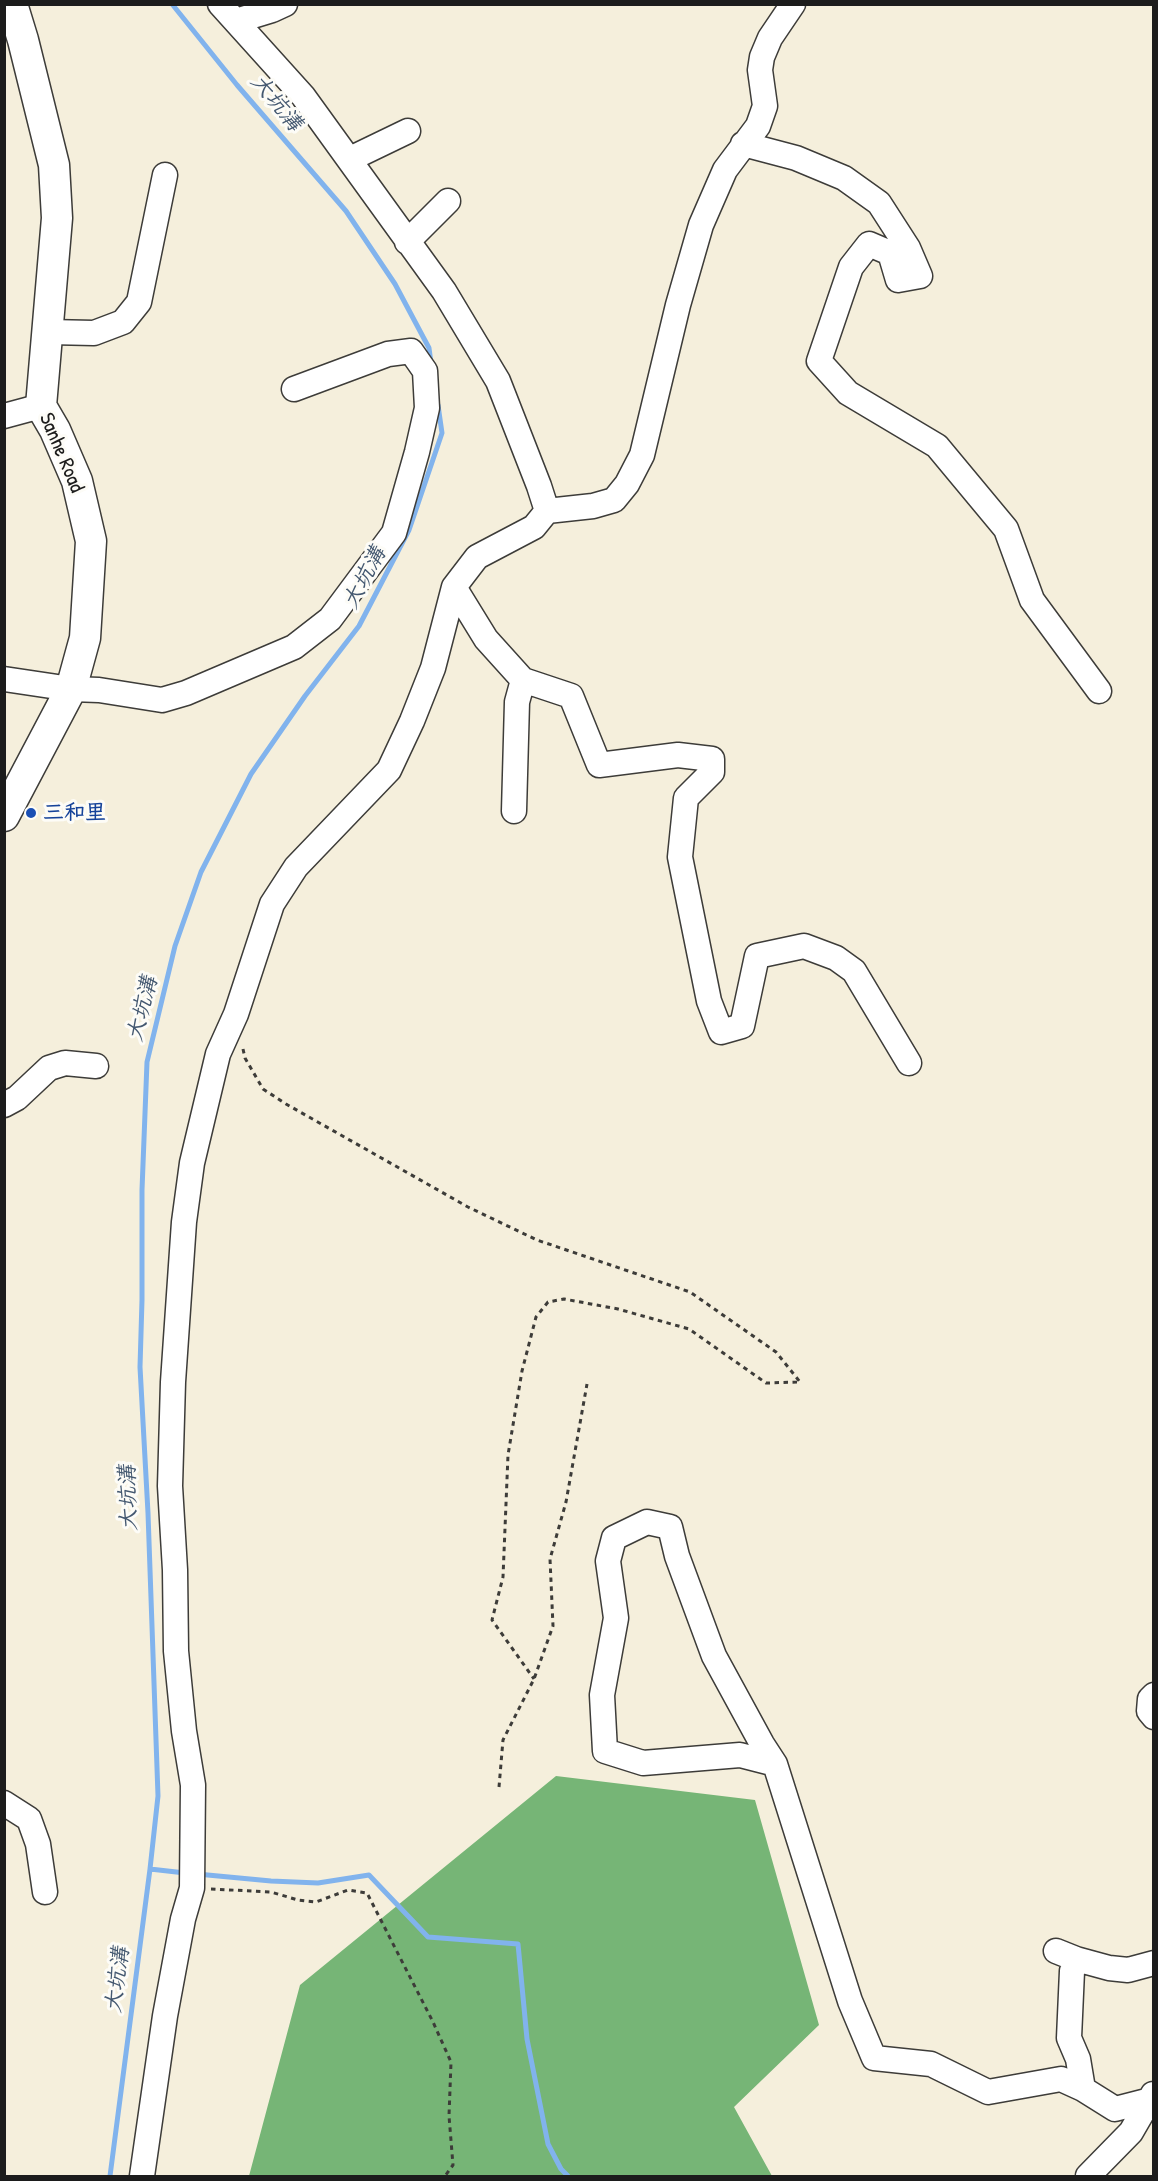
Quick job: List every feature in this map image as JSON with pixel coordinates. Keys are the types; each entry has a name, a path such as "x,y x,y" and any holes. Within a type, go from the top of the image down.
{"main road":[{"name":"Sanhe Road","path":"7,804 71,688 85,638 91,542 77,481 55,430 41,406 57,218 54,165 12,4"}],"street":[{"path":"228,13 272,10 285,4"},
{"path":"142,2176 165,2016 183,1919 192,1888 193,1785 184,1731 176,1651 175,1570 170,1486 173,1382 179,1287 192,1163 218,1054 236,1014 273,904 296,867 389,770 434,668 454,587 477,557 534,527 547,511 593,506 614,500 627,484 642,455 678,305 701,225 725,170 758,126 765,106 760,70 762,57 770,38 793,4"},
{"path":"228,13 303,96 444,291 498,381 547,511"},
{"path":"350,159 408,130"},
{"path":"743,144 796,158 844,178 879,203 885,212 908,248 920,276 898,280 890,253 869,244 851,267 819,361 848,393 937,446 1006,529 1032,600 1099,691"},
{"path":"48,332 94,333 123,322 139,302 165,175"},
{"path":"407,242 448,201"},
{"path":"4,680 99,690 162,700 186,693 294,647 330,619 394,533 427,408 425,371 411,351 388,354 294,389"},
{"path":"4,416 41,406"},
{"path":"454,587 486,639 523,680 571,696 599,765 678,755 712,759 712,772 686,798 680,857 709,1001 721,1032 742,1026 757,956 804,946 836,958 854,971 909,1063"},
{"path":"514,812 518,702 523,680"},
{"path":"4,1105 33,1085 49,1068 65,1063 96,1066"},
{"path":"775,1764 740,1755 643,1763 605,1751 602,1695 616,1618 608,1561 614,1538 647,1522 670,1527 677,1556 714,1656 775,1764 850,2001 874,2058 931,2064 988,2092 1061,2079 1083,2089 1115,2109 1152,2096"},
{"path":"1154,1695 1150,1699 1149,1711 1154,1717"},
{"path":"4,1803 29,1819 38,1844 45,1892"},
{"path":"1083,2089 1078,2059 1069,2038 1072,1971 1066,1955 1109,1968 1128,1970 1154,1963"},
{"path":"1088,2176 1131,2132 1152,2096"}],"path":[{"path":"243,1047 245,1058 263,1089 286,1104 468,1207 537,1240 690,1292 776,1352 800,1382 765,1383 689,1329 618,1309 564,1299 548,1302 536,1317 522,1371 508,1455 503,1576 492,1620 534,1679"},
{"path":"499,1787 503,1740 534,1679 554,1626 550,1559 566,1502 587,1384"},
{"path":"192,1888 271,1892 298,1900 316,1902 348,1890 367,1893 451,2062 449,2116 453,2165 445,2176"}],"green space":[{"path":"556,1776 755,1800 819,2025 734,2107 772,2176 249,2176 300,1985"}],"waterway":[{"name":"大坑溝","path":"172,4 237,85 346,211 395,284 429,348 431,363"},
{"name":"大坑溝","path":"110,2176 158,1796 148,1513 140,1367 142,1190 147,1062 175,946 201,872 251,774 305,696 359,626 409,530 442,433 438,405"},
{"path":"150,1869 185,1873"},
{"path":"197,1874 318,1883 369,1875 428,1937 518,1944 527,2039 548,2144 561,2169 568,2176"}],"place":[{"name":"三和里","path":"31,813"}]}
